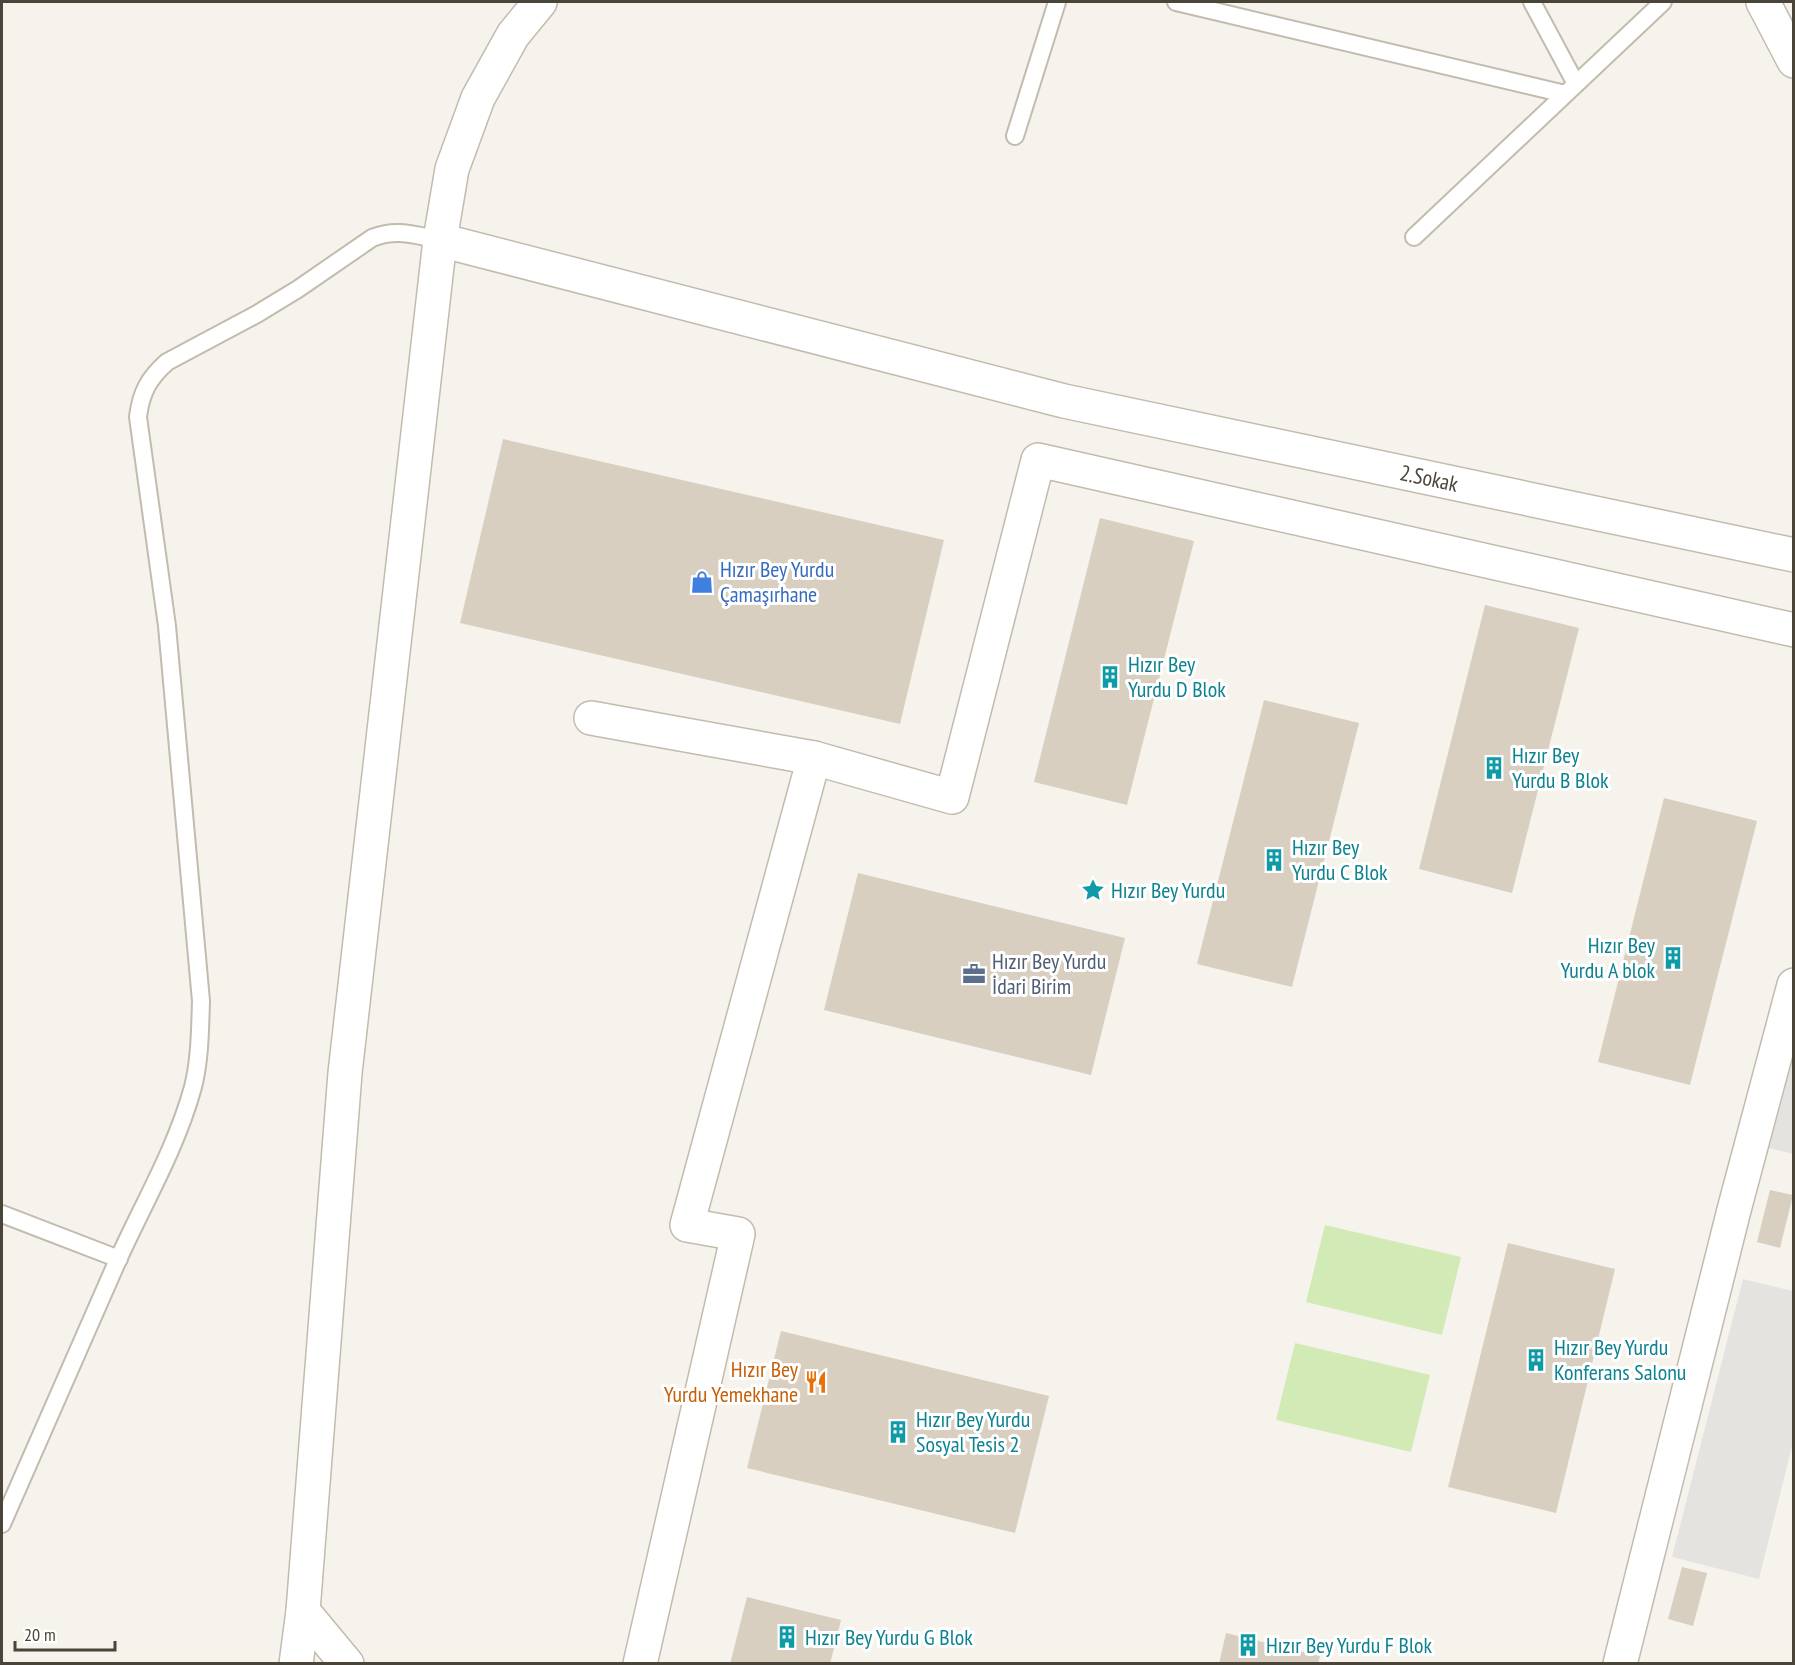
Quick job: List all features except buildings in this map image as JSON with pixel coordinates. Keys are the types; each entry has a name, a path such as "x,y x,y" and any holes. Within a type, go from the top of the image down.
{"street":[{"path":"296,1664 303,1611 345,1073 440,240 452,169 478,98 513,35 540,2"},
{"path":"1763,2 1794,61"},
{"name":"2.Sokak","path":"440,240 1064,401 1794,555"},
{"path":"591,718 814,758 952,797 1038,460 1794,630"},
{"path":"640,1664 738,1234 687,1225 814,758"},
{"path":"1620,1664 1734,1210 1794,986"},
{"path":"303,1611 347,1664"}],"lane":[{"path":"1015,135 1057,2"},
{"path":"1176,2 1570,89"},
{"path":"1532,2 1570,89"},
{"path":"1414,237 1663,2"},
{"path":"2,1524 119,1258 182,1122 198,1058 201,1001 167,626 138,417 145,386 167,362 298,289 372,238 383,234 403,232 440,240"},
{"path":"2,1214 119,1258"}],"green space":[{"path":"1325,1225 1461,1257 1442,1335 1306,1302"},
{"path":"1295,1343 1430,1375 1411,1452 1276,1420"}],"shaded area":[{"path":"1793,1058 1793,1154 1769,1148"},
{"path":"1743,1279 1793,1291 1793,1442 1759,1579 1672,1557"}],"place":[{"name":"Hızır Bey Yurdu Çamaşırhane","path":"702,582"},
{"name":"Hızır Bey Yurdu D Blok","path":"1110,677"},
{"name":"Hızır Bey Yurdu B Blok","path":"1494,768"},
{"name":"Hızır Bey Yurdu C Blok","path":"1274,860"},
{"name":"Hızır Bey Yurdu","path":"1093,890"},
{"name":"Hızır Bey Yurdu A blok","path":"1673,958"},
{"name":"Hızır Bey Yurdu İdari Birim","path":"974,974"},
{"name":"Hızır Bey Yurdu Konferans Salonu","path":"1536,1360"},
{"name":"Hızır Bey Yurdu Yemekhane","path":"816,1382"},
{"name":"Hızır Bey Yurdu Sosyal Tesis 2","path":"898,1432"},
{"name":"Hızır Bey Yurdu G Blok","path":"787,1637"},
{"name":"Hızır Bey Yurdu F Blok","path":"1248,1645"}]}
